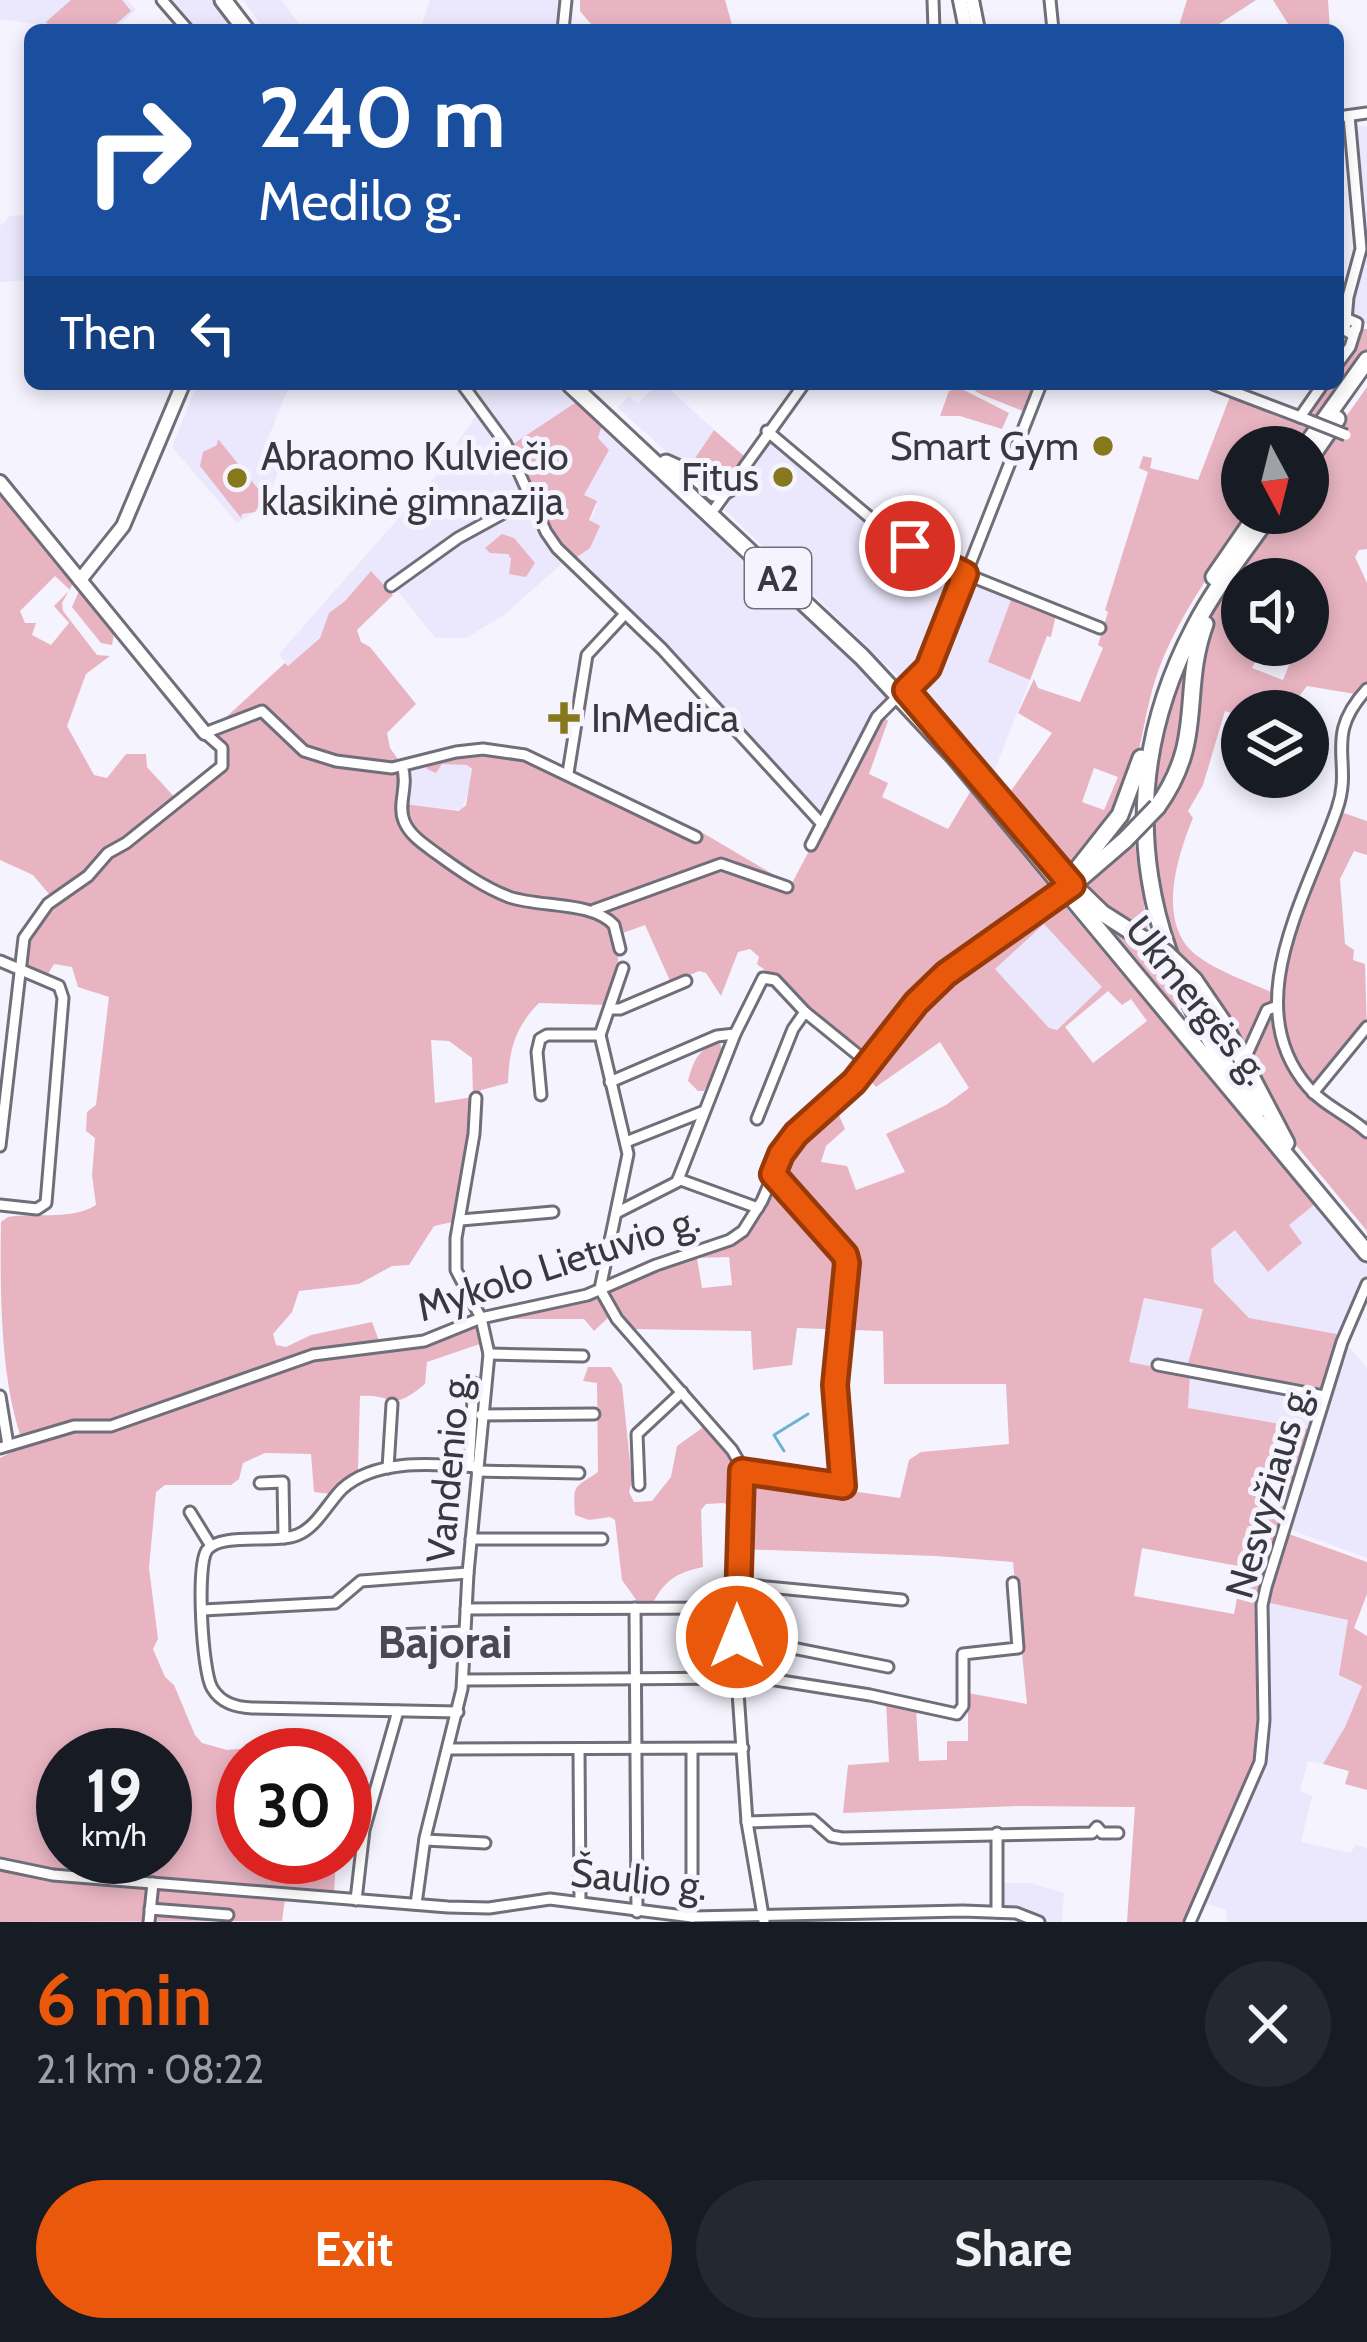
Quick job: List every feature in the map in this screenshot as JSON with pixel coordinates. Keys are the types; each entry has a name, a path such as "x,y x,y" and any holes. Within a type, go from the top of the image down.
{"highway":[{"path":"223,0 241,24"},
{"path":"235,0 253,24"},
{"path":"1320,426 1367,360"},
{"path":"1329,431 1367,377"},
{"name":"Ukmergės g.","path":"577,390 903,693 1068,884 1237,1099 1367,1253"},
{"name":"Ukmergės g.","path":"588,390 712,514"},
{"path":"666,463 695,476 714,493 728,489"},
{"path":"1068,884 1114,826 1132,789 1153,704 1175,644 1243,534"},
{"path":"1221,585 1186,643 1157,723 1146,801 1149,876 1165,946 1189,1006 1228,1070 1286,1143"},
{"path":"1068,884 1125,840 1173,783 1186,749 1197,650 1221,586"},
{"path":"1141,758 1138,841 1154,937 1178,1000 1237,1099"},
{"name":"A2","path":"1068,884 1102,913 1166,953 1194,980 1286,1143 1367,1240"}],"main road":[{"path":"80,580 123,526 180,390"},
{"path":"0,482 205,733"}],"street":[{"path":"162,0 183,24"},
{"path":"1344,355 1347,304 1361,249 1344,119 1367,116"},
{"path":"467,390 499,433 557,548 626,614 822,824"},
{"path":"712,514 799,390"},
{"path":"811,845 877,716 928,668 1039,390"},
{"path":"1229,390 1346,435"},
{"path":"1304,419 1320,390"},
{"path":"767,431 884,531 965,574 1100,628"},
{"path":"391,586 458,538 531,498"},
{"path":"568,773 587,655 626,614"},
{"path":"1367,689 1347,713 1341,731 1338,807 1279,972 1276,1006 1289,1056 1313,1093 1367,1132"},
{"path":"0,1146 24,938 46,905 219,768 224,759 222,748 205,733 262,711 315,756 386,768 483,749 524,754 696,837"},
{"path":"402,766 406,786 403,819 423,843 506,896 593,910 721,863 787,887"},
{"name":"Mykolo Lietuvio g.","path":"4,1447 74,1426 111,1426 299,1359 424,1341 482,1318 600,1289 730,1240 743,1231 758,1208 781,1154 796,1134 845,1090 916,1003 946,974 1068,884"},
{"path":"593,910 611,921 619,944"},
{"path":"0,961 59,986 63,998 46,1203 37,1209 0,1205"},
{"path":"623,968 600,1036 628,1161 600,1289 617,1318 732,1450 742,1471 737,1676 747,1822 764,1920"},
{"path":"618,1212 678,1179 735,1034 763,978 775,980 805,1012 868,1063"},
{"path":"610,1009 686,981"},
{"path":"1240,1056 1248,1052 1268,1010 1276,1006"},
{"path":"757,1119 793,1029 805,1012"},
{"path":"1313,1093 1367,1027"},
{"path":"610,1082 717,1036 735,1034"},
{"path":"541,1095 540,1039 600,1036"},
{"name":"Vandenio g.","path":"416,1904 424,1840 463,1680 474,1468 489,1354 482,1318 457,1274 456,1238 476,1098"},
{"path":"626,1142 703,1112"},
{"path":"742,1471 843,1486 835,1385 845,1255 773,1174"},
{"path":"678,1179 758,1208"},
{"path":"461,1220 553,1212"},
{"name":"Nesvyžiaus g.","path":"1190,1922 1260,1762 1262,1605 1324,1396 1367,1285"},
{"path":"489,1354 583,1356"},
{"path":"1158,1365 1324,1396"},
{"path":"474,1383 474,1468"},
{"path":"639,1485 637,1434 682,1392"},
{"path":"0,1396 4,1447"},
{"path":"388,1468 392,1404"},
{"path":"481,1414 594,1414"},
{"path":"211,1546 303,1533 350,1484 388,1468 579,1473"},
{"path":"260,1483 283,1482 284,1538"},
{"path":"190,1513 211,1546"},
{"path":"471,1539 602,1539"},
{"path":"211,1546 202,1563 208,1677 228,1703 252,1708 458,1712"},
{"path":"203,1610 335,1603 361,1581 468,1573"},
{"path":"463,1680 737,1676 957,1714 963,1706 961,1657 968,1652 1018,1648 1013,1583"},
{"path":"736,1584 902,1600"},
{"path":"635,1608 637,1912"},
{"path":"466,1609 736,1608"},
{"path":"396,1635 465,1632"},
{"path":"737,1637 889,1666"},
{"path":"356,1900 364,1830 398,1711"},
{"path":"448,1749 743,1748"},
{"path":"692,1749 692,1917"},
{"path":"579,1750 580,1902"},
{"path":"747,1822 808,1820 842,1838 1118,1833"},
{"path":"997,1833 997,1912"},
{"path":"424,1840 484,1843"},
{"name":"Šaulio g.","path":"0,1864 36,1873"},
{"path":"149,1922 153,1884"},
{"name":"Šaulio g.","path":"166,1884 416,1904 580,1902 692,1917 764,1920 997,1912 1024,1914 1039,1922"},
{"path":"501,1922 503,1906"},
{"path":"592,1922 596,1906"},
{"path":"150,1909 228,1915"}],"shaded area":[{"path":"0,0 127,0 136,10 120,24 0,19"},
{"path":"71,0 122,0 131,11 116,24 46,22"},
{"path":"168,0 220,0 238,24 188,24"},
{"path":"243,0 281,0 299,24 261,24"},
{"path":"430,0 558,0 556,24 422,24"},
{"path":"580,0 725,0 732,24 591,24 580,11"},
{"path":"1187,0 1256,0 1219,24 1180,24"},
{"path":"1273,0 1328,0 1330,24 1288,24"},
{"path":"1367,126 1367,324 1358,321 1350,307 1363,251 1353,127"},
{"path":"24,215 24,280 0,282 0,226 10,216"},
{"path":"1360,329 1367,329 1367,350 1344,383 1344,357"},
{"path":"1367,387 1367,549 1359,550 1355,557 1367,583 1367,696 1307,686 1304,690 1221,690 1221,724 1203,785 1188,811 1193,818 1176,870 1173,908 1176,926 1196,955 1275,994 1338,811 1367,821 1367,855 1354,851 1340,879 1345,944 1354,950 1353,960 1365,964 1367,1032 1316,1092 1363,1122 1367,1119 1367,1231 1291,1139 1171,952 1160,914 1150,823 1174,778 1201,650 1221,597 1221,666 1253,666 1283,680 1289,666 1329,666 1329,558 1246,558 1263,534 1329,534 1329,440"},
{"name":"Abraomo Kulviečio klasikinė gimnazija","path":"195,390 287,390 267,441 287,450 265,506 237,523 172,447"},
{"path":"474,390 566,390 578,401 510,446"},
{"path":"651,390 671,390 714,430 687,470 618,408 629,396 638,404"},
{"path":"964,390 1009,413 1002,429 960,416 940,416 949,391"},
{"path":"974,390 1032,390 1023,411"},
{"path":"1322,390 1339,390 1318,420 1308,412"},
{"path":"1231,394 1314,425 1221,426 1221,534 1238,534 1169,645 1118,810 1070,867 1064,867 1008,795 1052,733 1018,713 1034,679 1038,688 1080,702 1103,648 1098,645 1105,610 1148,472 1139,468 1143,456 1152,458 1150,468 1198,480","holes":["1094,768 1118,777 1104,810 1082,802"]},
{"path":"578,401 603,422 598,438 609,450 584,495 597,501 589,520 600,526 590,548 574,559 546,527 510,446"},
{"path":"477,414 502,443 524,498 386,587 370,572 329,613 320,637 288,666 279,654 434,478"},
{"path":"603,422 885,689 886,700 822,815 655,636 574,559 597,505 584,495 609,450 598,439"},
{"path":"714,430 744,456 720,489 687,470"},
{"path":"771,437 878,530 955,572 958,578 930,651 912,680 900,678 725,510 751,459"},
{"path":"218,439 267,500 241,518 200,466 203,452 217,445"},
{"path":"0,488 75,580 70,590 55,576 20,611 25,623 36,623 32,635 51,645 69,623 54,606 69,591 63,611 97,655 110,656 86,674 67,726 94,775 107,778 126,754 146,754 147,767 177,800 226,761 224,743 213,733 263,713 306,756 400,774 404,830 478,883 529,908 595,918 609,926 617,941 608,1005 539,1003 515,1040 508,1083 481,1090 457,1221 434,1226 409,1265 392,1266 359,1284 299,1291 292,1312 273,1334 276,1345 286,1347 311,1335 372,1322 381,1346 418,1345 476,1322 481,1325 480,1344 427,1362 425,1384 405,1398 360,1396 358,1470 331,1494 314,1492 311,1454 265,1453 243,1463 239,1479 231,1485 165,1485 156,1492 149,1568 158,1639 153,1649 165,1677 174,1685 195,1735 216,1747 216,1884 335,1884 334,1895 286,1892 282,1921 0,1922 0,1458 24,1445 6,1366 1,1222 8,1217 65,1215 96,1205 95,1138 86,1131 87,1112 96,1105 109,997 78,987 72,967 54,964 46,977 22,961 23,947 54,900 33,875 0,860","holes":["431,1040 449,1041 472,1058 473,1097 435,1103"]},
{"path":"528,504 566,560 504,615 466,638 435,638 395,587 457,542"},
{"path":"502,534 514,538 535,563 526,577 509,574 508,554 485,548"},
{"path":"371,571 393,595 357,630 361,642 416,704 387,733 400,762 378,763 313,751 265,707 223,720 320,638 329,613"},
{"path":"973,581 1012,597 988,662 1030,680 993,774 918,694 967,585"},
{"path":"79,591 114,634 112,645 101,643 72,607"},
{"path":"1012,597 1056,614 1051,637 1047,636 1030,680 988,662"},
{"path":"1190,643 1181,755 1150,809 1160,729"},
{"path":"881,715 888,721 869,774 888,783 882,797 948,829 973,787 1056,887 958,960 866,1058 757,964 759,957 750,949 738,952 721,996 706,973 699,971 671,983 645,925 620,934 614,922 526,896 461,868 434,850 415,829 405,804 459,811 466,805 472,769 442,764 436,773 427,769 426,762 488,752 528,757 695,840 703,833 791,885"},
{"path":"426,762 467,765 472,770 462,810 405,804 404,768"},
{"path":"1134,838 1149,937 1102,908 1082,882"},
{"path":"1059,899 1315,1204 1289,1225 1302,1243 1268,1272 1235,1230 1211,1249 1214,1282 1249,1318 1342,1335 1262,1591 1257,1761 1186,1922 1127,1922 1135,1807 843,1813 848,1765 889,1762 886,1702 916,1707 919,1761 947,1760 947,1741 968,1741 968,1693 1027,1704 1013,1562 739,1549 747,1476 900,1498 909,1460 921,1452 1009,1444 1006,1384 884,1384 883,1331 797,1328 792,1365 753,1370 751,1331 631,1329 607,1301 605,1291 657,1267 709,1252 743,1234 787,1148 834,1104 845,1129 826,1146 821,1162 847,1166 856,1190 905,1172 886,1134 946,1105 969,1088 940,1042 876,1087 863,1073 946,976","holes":["1044,924 1102,987 1057,1030 1049,1028 995,969","1108,991 1122,1005 1131,999 1147,1021 1093,1063 1065,1027","729,1257 732,1285 702,1288 697,1258","1144,1298 1203,1309 1187,1367 1319,1393 1309,1429 1188,1408 1190,1374 1129,1362","1142,1548 1243,1567 1234,1614 1134,1596"]},
{"path":"1093,912 1153,949 1187,1029"},
{"path":"1044,924 1103,987 1057,1030 1049,1028 995,969"},
{"path":"720,1043 723,1053 704,1091 698,1091 688,1081 695,1061"},
{"path":"1315,1204 1367,1266 1367,1278 1342,1335 1249,1318 1214,1282 1210,1249 1235,1229 1268,1272 1301,1242 1288,1225"},
{"path":"1143,1298 1203,1308 1187,1366 1319,1392 1309,1429 1187,1408 1128,1362"},
{"path":"599,1299 611,1315 594,1331 584,1319 500,1319"},
{"path":"1345,1342 1367,1368 1367,1558 1286,1528"},
{"path":"588,1367 611,1367 622,1385 632,1481 629,1492 634,1502 652,1501 671,1477 677,1446 705,1426 736,1467 735,1513 724,1503 706,1504 701,1510 703,1567 674,1577 654,1601 637,1601 622,1580 615,1520 575,1515 577,1488 598,1472 597,1383 583,1381"},
{"path":"1286,1533 1367,1562 1367,1594 1354,1628 1367,1636 1367,1790 1345,1784 1349,1771 1323,1764 1362,1686 1339,1675 1348,1620 1266,1602"},
{"path":"1266,1602 1348,1620 1362,1685 1323,1764 1308,1761 1300,1791 1312,1796 1301,1842 1351,1853 1355,1845 1367,1848 1367,1922 1227,1922 1226,1910 1205,1903 1265,1753"},
{"path":"1003,1883 1030,1883 1064,1893 1062,1922 1045,1922 1001,1907"}],"waterway":[{"path":"784,1451 774,1435 808,1414"}],"place":[{"name":"Smart Gym","path":"1103,446"},
{"name":"Fitus","path":"783,477"},
{"name":"Abraomo Kulviečio klasikinė gimnazija","path":"237,478"},
{"name":"InMedica","path":"564,718"}],"district":[{"name":"Bajorai","path":"445,1642"}],"route":[{"path":"737,1637 742,1471 843,1486 835,1385 847,1263 773,1174 781,1154 796,1134 854,1082 916,1003 946,974 1072,885 906,690 928,668 965,574 910,546"}]}
